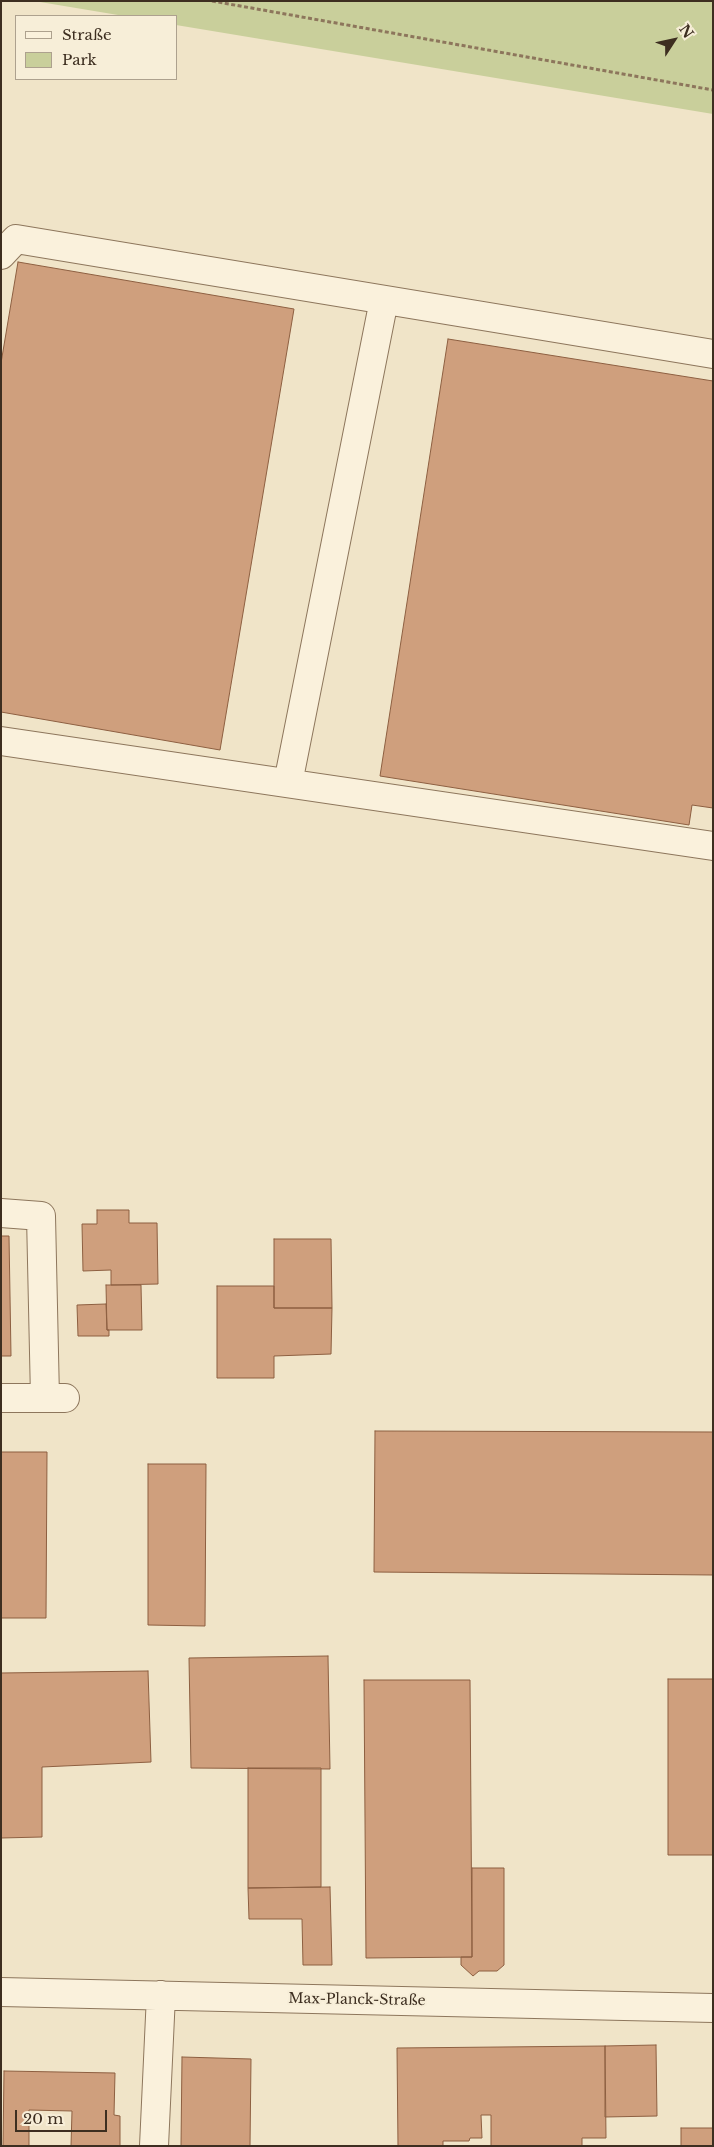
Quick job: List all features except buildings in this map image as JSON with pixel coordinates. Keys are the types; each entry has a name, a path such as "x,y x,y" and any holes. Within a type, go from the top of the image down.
{"street":[{"path":"1,255 16,239 713,354"},
{"path":"288,783 384,300"},
{"path":"1,741 713,846"},
{"path":"1,1212 41,1216 55,1398 1,1398"},
{"name":"Max-Planck-Straße","path":"1,1992 713,2008"},
{"path":"154,2146 161,1996"}],"path":[{"path":"212,1 713,90"}],"green space":[{"path":"34,1 713,1 713,114 178,25 178,15 118,15"}]}
